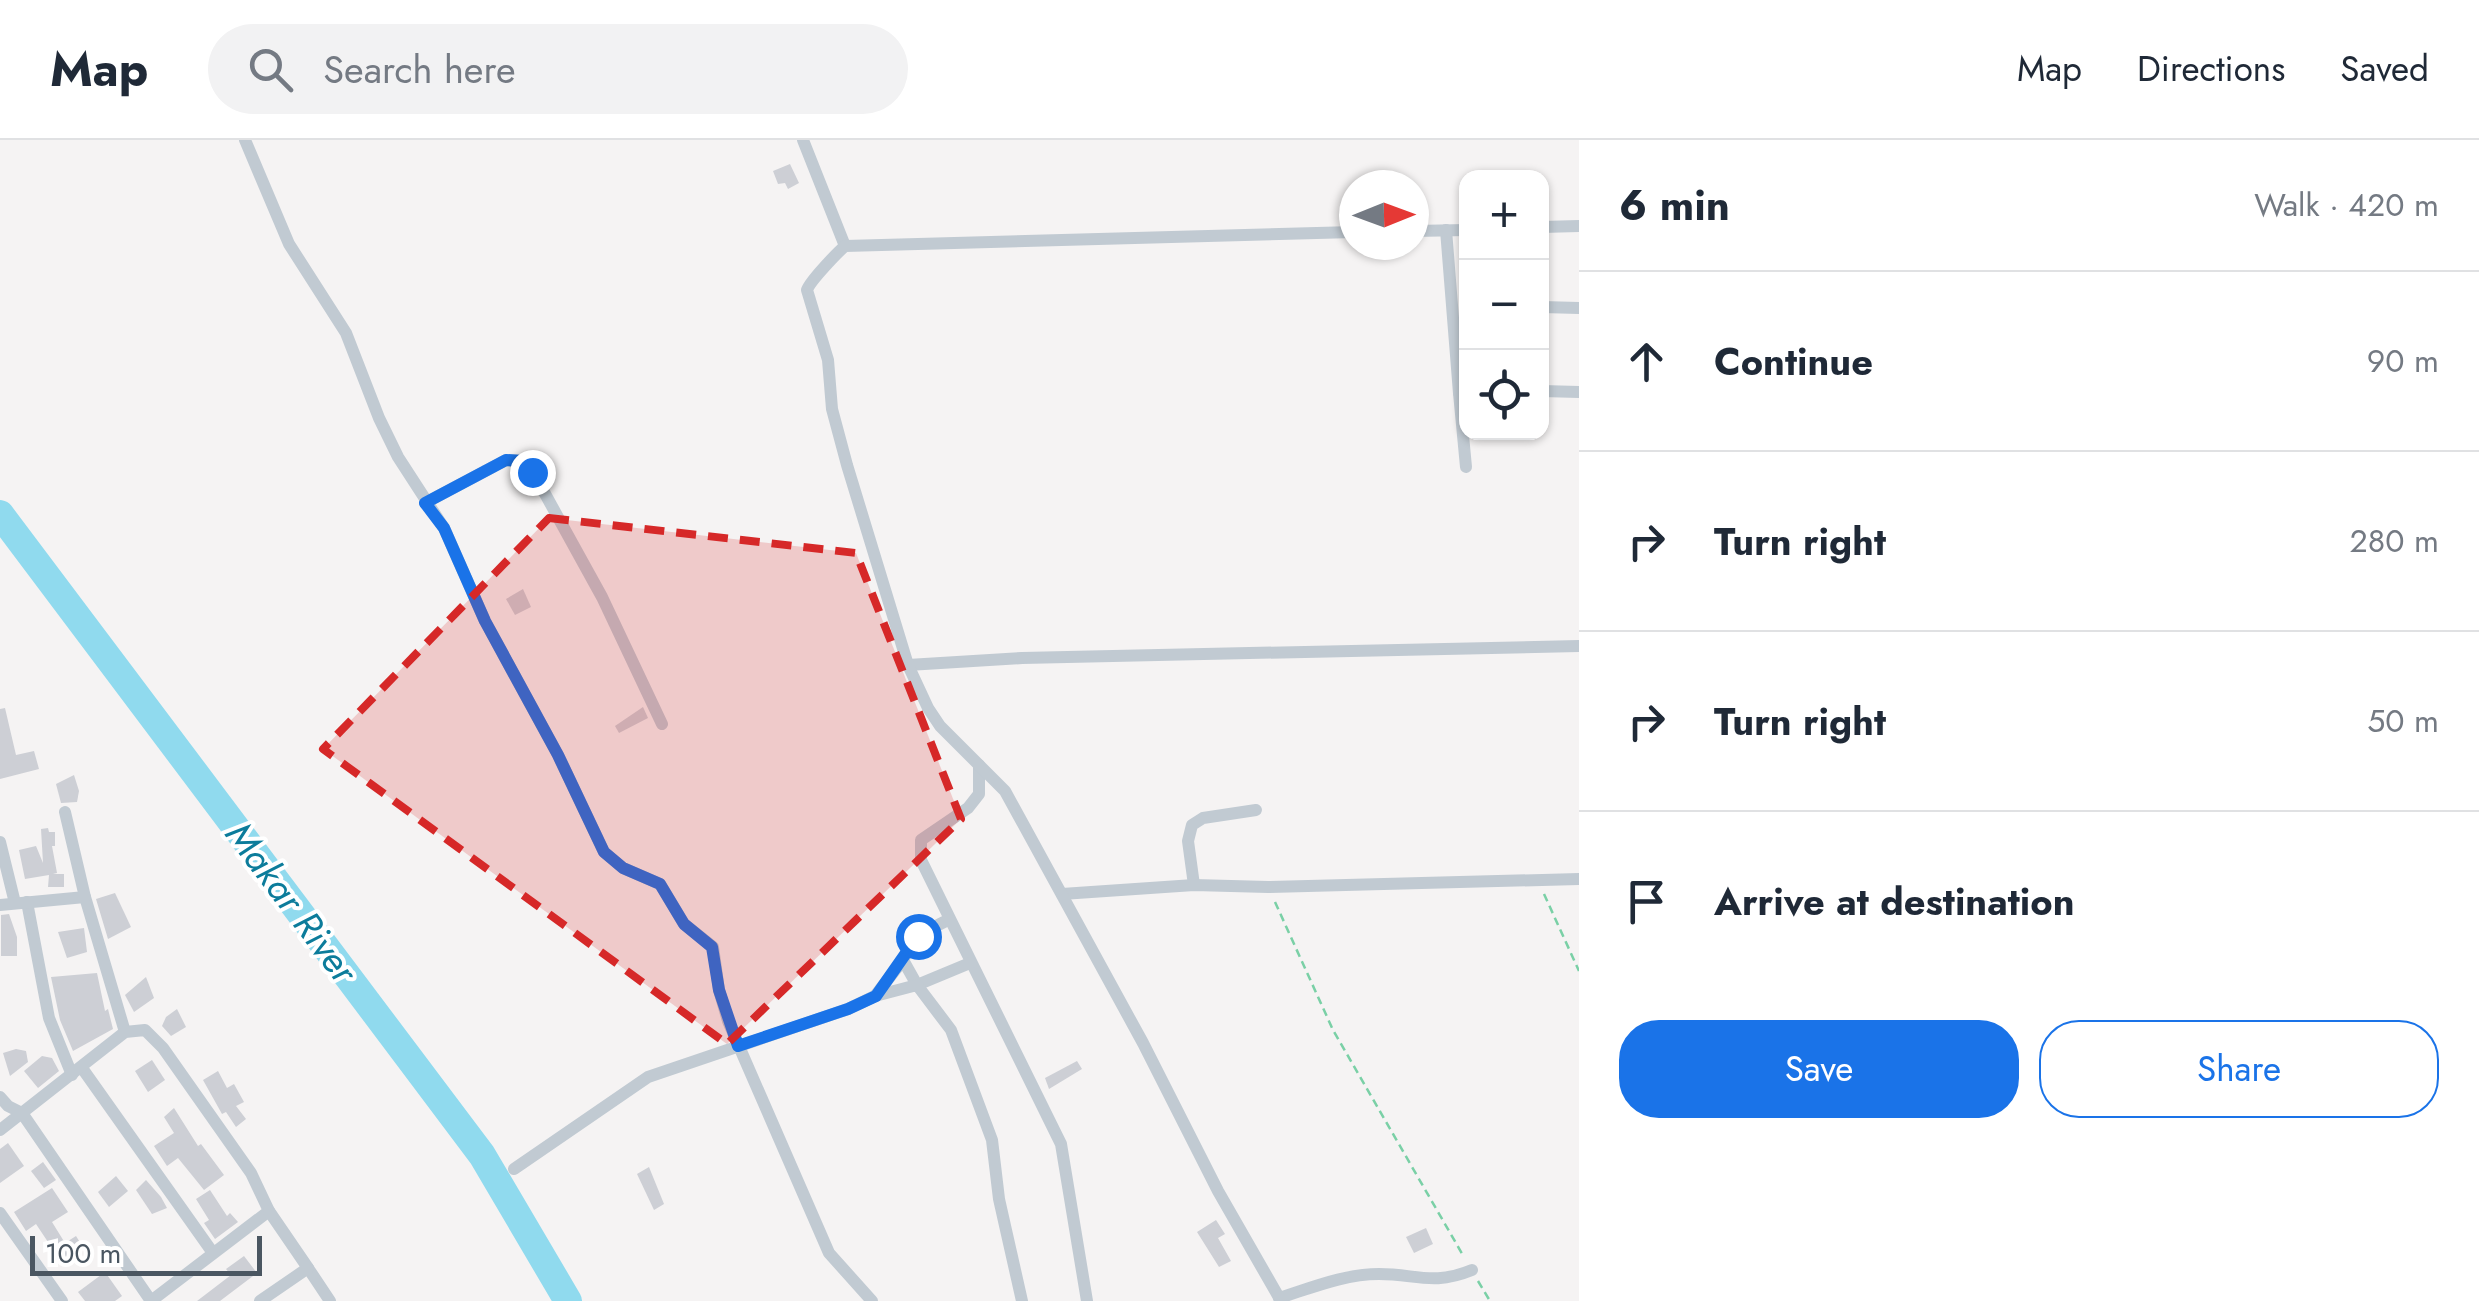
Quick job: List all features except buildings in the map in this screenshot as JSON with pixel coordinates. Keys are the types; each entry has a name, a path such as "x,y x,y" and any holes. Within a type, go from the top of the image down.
{"street":[{"path":"245,140 289,244 346,332 379,418 425,503 444,528 485,621 558,755 604,852 623,868 660,884 684,924 712,947 719,990 738,1046 829,1253 872,1301"},
{"path":"804,140 846,246"},
{"path":"1549,227 1579,226"},
{"path":"1446,230 1459,303"},
{"path":"1429,231 1459,230"},
{"path":"1339,232 846,246 810,282 808,299 824,340 832,408 847,465 908,665 934,716 1005,791 1218,1191 1280,1299 1356,1276 1382,1274 1426,1280 1472,1270"},
{"path":"1549,307 1579,308"},
{"path":"1549,392 1579,392"},
{"path":"1465,440 1466,467"},
{"path":"425,503 506,460 523,461 594,582 662,724"},
{"path":"908,665 1082,656 1579,646"},
{"path":"979,765 979,794 968,808 921,840 921,860 1062,1144 1086,1301"},
{"path":"979,794 1005,791"},
{"path":"1194,885 1188,841 1192,825 1203,818 1256,810"},
{"path":"65,812 84,897 126,1032"},
{"path":"0,842 49,1018 78,1072 214,1252"},
{"path":"1062,894 1194,885 1268,887 1579,879"},
{"path":"14,903 84,897"},
{"path":"876,996 918,936 948,920"},
{"path":"902,960 951,1030 992,1140 999,1199 1022,1301"},
{"path":"514,1169 634,1084 970,963"},
{"path":"0,1130 126,1032 145,1030 163,1048 258,1183 269,1211 330,1301"},
{"path":"0,1096 8,1106 22,1113 151,1301 269,1211"},
{"path":"0,1213 62,1301"},
{"path":"260,1301 308,1268"}],"path":[{"path":"1537,879 1579,970"},
{"path":"1268,887 1333,1030 1490,1301"}],"highlighted area":[{"path":"549,518 856,553 961,819 727,1044 323,749"}],"waterway":[{"name":"Makar River","path":"0,514 482,1155 568,1301"}],"route":[{"path":"532,472 523,461 506,460 425,503 444,528 485,621 558,755 604,852 623,868 660,884 686,928 712,947 719,990 738,1046 876,996 918,936"}]}
